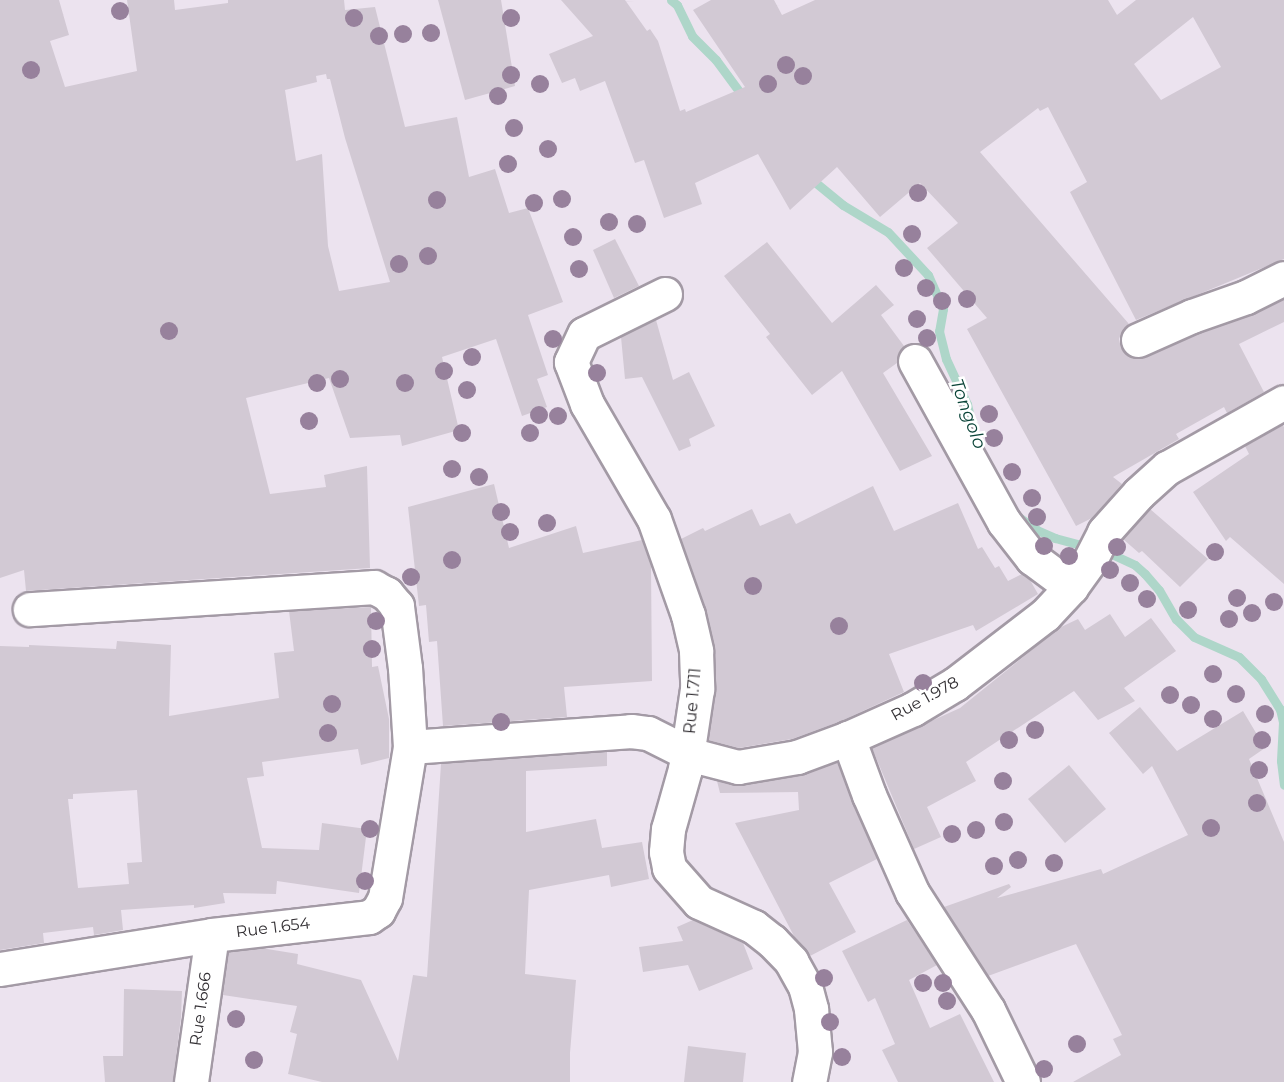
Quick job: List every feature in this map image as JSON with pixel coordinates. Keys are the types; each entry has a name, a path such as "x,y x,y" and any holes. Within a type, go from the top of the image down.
{"street":[{"path":"1138,340 1192,316 1246,297 1284,278"},
{"name":"Rue 1.711","path":"665,294 584,334 571,362 586,404 654,519 688,615 696,651 698,757 668,829 666,852 669,868 699,902 754,927 772,941 791,961 805,986 811,1009 815,1052 809,1082"},
{"path":"915,362 1004,522 1032,558 1080,574"},
{"name":"Rue 1.978","path":"698,757 738,767 797,757 848,738 913,709 955,684 1045,615 1080,574 1104,532 1138,492 1167,468 1284,402"},
{"name":"Rue 1.654","path":"0,969 212,935 369,917 378,911 384,898 410,747 405,668 397,606 387,594 374,587 30,609"},
{"path":"410,747 619,730 648,733 698,757"},
{"path":"848,738 869,795 912,892 988,1010 1023,1082"},
{"name":"Rue 1.666","path":"191,1082 212,935"}],"building":[{"path":"0,0 59,0 69,35 50,41 65,87 137,71 127,0 174,0 175,10 228,3 228,0 344,0 345,10 375,7 405,127 457,117 469,177 495,169 509,213 528,208 563,302 528,315 548,375 537,379 547,407 522,416 496,339 442,357 459,430 402,446 400,435 350,438 329,378 246,398 270,494 326,487 324,475 367,466 370,568 26,591 24,570 0,578","holes":["326,74 327,79 330,79 345,138 390,282 339,291 328,246 322,154 296,161 285,90 317,82 316,76"]},
{"path":"438,0 501,0 515,86 465,100"},
{"path":"561,0 625,0 647,31 650,29 658,41 680,111 685,109 686,112 745,87 693,10 711,0 774,0 782,15 815,0 1108,0 1117,15 1136,0 1284,0 1284,259 1136,320 1070,192 1087,182 1048,107 1040,111 1038,108 980,152 1129,324 1123,329 1119,339 1121,348 1127,355 1137,359 1146,357 1199,333 1252,315 1284,299 1284,322 1239,344 1264,392 1227,413 1224,407 1176,434 1179,439 1113,477 1122,484 1092,518 1076,526 967,329 987,318 927,248 958,223 920,183 880,217 837,167 790,210 758,154 695,183 702,204 664,218 644,160 635,163 605,81 580,91 575,78 562,83 549,54 593,36","holes":["1193,17 1221,67 1161,100 1134,64"]},
{"path":"615,239 639,286 614,298 593,250"},
{"path":"767,242 832,323 876,285 894,305 881,315 904,346 899,352 897,363 883,373 932,456 900,471 842,371 812,395 766,337 770,334 724,276"},
{"path":"656,320 673,380 689,372 715,426 689,439 691,446 679,451 642,377 625,379 621,337"},
{"path":"1282,424 1284,427 1284,584 1230,537 1226,541 1193,492 1249,454 1245,446"},
{"path":"494,484 509,548 576,526 583,553 642,540 651,566 652,681 564,687 567,717 443,726 437,641 429,642 426,605 419,606 408,507"},
{"path":"873,486 894,531 958,503 978,549 982,547 995,568 999,566 1008,581 1022,574 1030,580 1038,594 976,631 973,625 889,654 904,692 841,721 792,739 739,748 708,740 716,692 714,647 706,609 681,539 703,528 705,531 752,509 760,526 790,513 796,524"},
{"path":"1150,509 1208,559 1180,587 1142,551 1139,553 1123,539"},
{"path":"371,607 372,667 378,666 389,719 389,758 361,765 358,749 262,762 264,776 247,778 262,848 319,850 322,823 367,829 359,893 277,881 276,894 223,893 225,903 194,908 194,905 121,910 123,930 94,935 93,927 43,933 44,943 0,950 0,646 116,649 117,641 171,645 169,716 279,698 274,653 294,651 289,611","holes":["137,790 142,862 127,863 129,884 78,888 68,799 73,799 73,794"]},
{"path":"1110,614 1125,637 1151,618 1176,651 1124,688 1135,701 1098,720 1074,691 966,762 976,781 927,807 941,837 914,849 872,748 960,708 1059,628 1078,619 1085,630"},
{"path":"1140,707 1177,751 1243,711 1265,748 1249,759 1284,842 1284,1082 1073,1082 1121,1055 1113,1039 1122,1035 1076,944 988,976 944,907 1009,884 1011,887 997,898 1101,869 1103,874 1188,835 1152,766 1143,774 1109,733"},
{"path":"607,752 607,766 526,771 526,832 596,819 602,848 642,842 649,879 611,887 609,875 529,890 525,974 576,980 570,1082 322,1082 288,1074 297,1034 290,1032 297,1006 223,995 229,952 261,948 298,954 297,964 361,980 398,1061 413,975 427,977 441,764"},
{"path":"837,762 877,859 829,883 856,932 810,956 795,938 735,823 799,810 798,792 720,793 717,781 741,785 800,775"},
{"path":"1069,765 1106,809 1065,843 1028,799"},
{"path":"693,920 743,943 753,969 699,991 688,965 643,972 639,947 683,941 677,927"},
{"path":"907,920 937,965 909,980 930,1028 960,1014 994,1082 898,1082 882,1050 895,1044 875,998 868,1002 842,951"},
{"path":"124,989 182,991 173,1082 105,1082 103,1056 123,1056"},
{"path":"688,1046 746,1053 743,1082 684,1082"}],"waterway":[{"name":"Tongolo","path":"671,0 677,5 692,36 716,60 744,98"},
{"name":"Tongolo","path":"810,178 843,205 888,232 928,275 943,309 939,331 946,359 967,404 976,442"},
{"name":"Tongolo","path":"1017,516 1037,530 1055,538 1089,547"},
{"name":"Tongolo","path":"1103,550 1135,565 1145,574 1159,590 1176,619 1194,637 1239,657 1261,679 1280,709 1283,722 1281,761 1284,785"}]}
